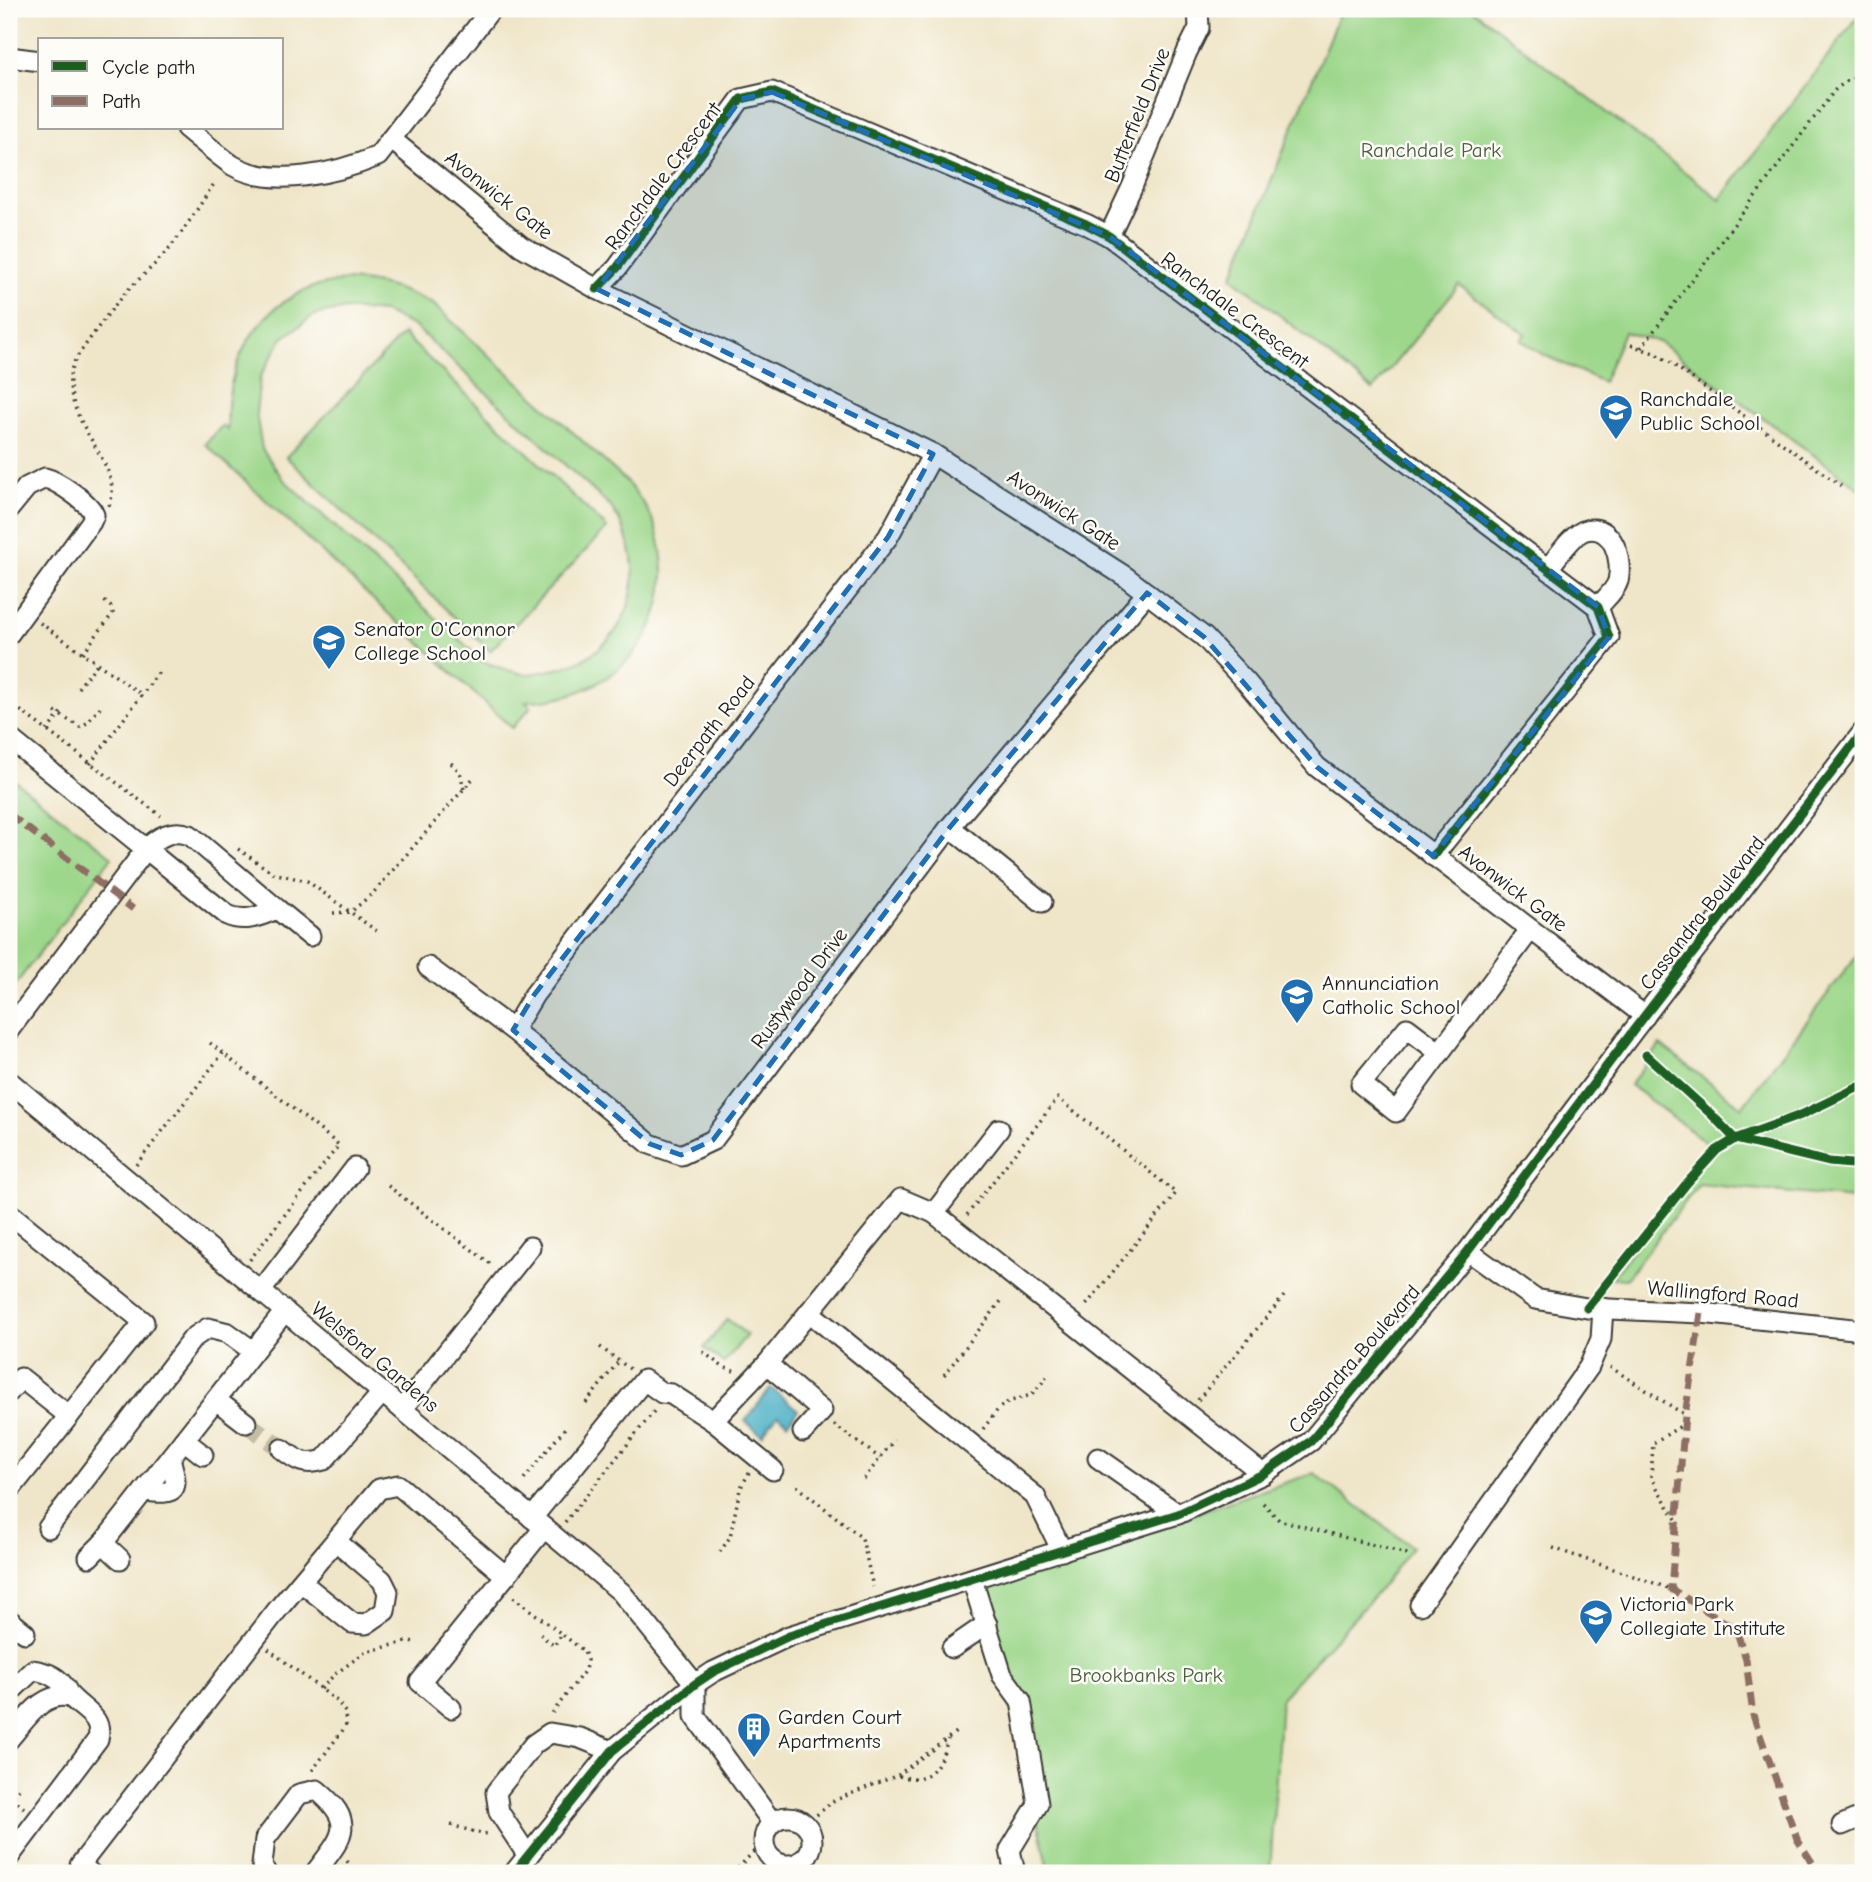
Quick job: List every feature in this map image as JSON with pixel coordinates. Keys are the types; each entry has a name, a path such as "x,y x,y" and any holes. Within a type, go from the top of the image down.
{"street":[{"path":"188,130 233,166 256,174 285,178 350,168 378,156 491,9"},
{"name":"Butterfield Drive","path":"1109,236 1199,28 1198,9"},
{"path":"9,57 38,61"},
{"name":"Ranchdale Crescent","path":"597,289 617,268 741,99 772,92 1109,236 1598,607"},
{"name":"Avonwick Gate","path":"391,139 521,246 597,289 933,454 1126,577 1204,636 1317,766 1645,1016"},
{"name":"Deerpath Road","path":"513,1030 534,995 888,537 933,454"},
{"path":"9,509 27,487 45,478 54,481 86,503 94,515 9,634"},
{"path":"1433,856 1609,637 1598,607 1617,585 1620,567 1617,550 1606,536 1595,530 1585,530 1576,536 1548,569"},
{"name":"Rustywood Drive","path":"428,967 513,1030 650,1144 681,1155 713,1140 950,827 1147,593"},
{"name":"Cassandra Boulevard","path":"514,1873 612,1751 713,1672 789,1636 1178,1514 1263,1474 1311,1441 1468,1251 1863,732"},
{"path":"9,738 227,915 241,919 252,918 277,909"},
{"path":"950,827 1042,902"},
{"path":"9,1030 146,849 156,840 171,833 190,835 310,936"},
{"path":"1440,1053 1530,930"},
{"name":"Welsford Gardens","path":"9,1081 621,1592 695,1684"},
{"path":"934,1213 999,1129"},
{"path":"261,1291 355,1168"},
{"path":"713,1421 767,1364 901,1199 934,1213 1263,1474"},
{"path":"9,1213 144,1322 69,1416 16,1466 9,1491"},
{"path":"402,1409 530,1247"},
{"name":"Wallingford Road","path":"1468,1251 1535,1299 1603,1308 1701,1312 1863,1330"},
{"path":"1420,1605 1589,1367 1601,1339 1603,1308"},
{"path":"89,1557 144,1491 167,1493 173,1489 176,1482 170,1458 285,1311"},
{"path":"809,1312 1035,1496 1062,1551"},
{"path":"48,1528 192,1338 208,1328 228,1333 253,1351"},
{"path":"767,1364 822,1411 803,1432"},
{"path":"9,1392 20,1378 69,1416"},
{"path":"451,1708 420,1682 543,1527 644,1380 662,1394 671,1394 713,1421 773,1470"},
{"path":"282,1449 300,1463 313,1464 324,1460 382,1392"},
{"path":"216,1399 246,1423"},
{"path":"184,1440 203,1454"},
{"path":"1098,1458 1178,1514"},
{"path":"90,1873 80,1865 255,1639 379,1489 398,1485 502,1581"},
{"path":"301,1582 352,1623 366,1625 384,1611 388,1592 382,1580 336,1541"},
{"path":"103,1543 120,1559"},
{"path":"972,1579 1002,1675 1021,1700 1038,1804 1010,1850 1015,1873"},
{"path":"9,1620 25,1633"},
{"path":"952,1648 987,1624"},
{"path":"9,1693 33,1670 47,1672 62,1684 70,1697 96,1719 100,1731 99,1739 9,1857"},
{"path":"695,1684 694,1707 703,1710 775,1820"},
{"path":"9,1740 44,1699 59,1695 70,1697"},
{"path":"528,1856 499,1812 496,1793 534,1744 550,1733 580,1738 612,1751"},
{"path":"266,1873 262,1865 265,1839 299,1794 317,1790 333,1803 342,1818 342,1837 316,1873"},
{"path":"1842,1825 1863,1816"},
{"path":"793,1817 806,1824 812,1838 807,1866 797,1863 781,1864 768,1856 764,1841 767,1828 775,1820 793,1817"}],"path":[{"path":"1641,348 1835,90 1848,80 1863,75"},
{"path":"106,516 113,497 113,486 106,465 76,412 70,389 73,363 116,304 168,250 216,181"},
{"path":"1631,345 1668,361 1844,488"},
{"path":"83,653 113,613 111,607 102,599"},
{"path":"24,613 141,694"},
{"path":"78,688 97,664"},
{"path":"90,764 159,672"},
{"path":"47,731 58,713 77,726 82,726 102,705"},
{"path":"452,763 460,772 464,789"},
{"path":"333,913 351,912 374,892 475,776"},
{"path":"210,1043 339,1145 240,1274"},
{"path":"125,1178 223,1053"},
{"path":"955,1230 1058,1098 1069,1106 1176,1193 1072,1323"},
{"path":"388,1186 506,1276"},
{"path":"1186,1414 1284,1296"},
{"path":"944,1375 1002,1300"},
{"path":"600,1348 644,1380"},
{"path":"704,1352 723,1367 753,1378"},
{"path":"1593,1357 1685,1415"},
{"path":"586,1403 619,1361"},
{"path":"970,1443 999,1408 1008,1402 1031,1395 1047,1377"},
{"path":"543,1527 671,1394"},
{"path":"817,1416 880,1458"},
{"path":"1676,1519 1651,1478 1653,1443 1684,1424"},
{"path":"524,1479 565,1428"},
{"path":"864,1479 894,1440"},
{"path":"720,1552 730,1537 740,1489 757,1459"},
{"path":"797,1486 862,1538 873,1587"},
{"path":"1263,1503 1279,1520 1411,1555"},
{"path":"1553,1548 1671,1589"},
{"path":"502,1581 584,1651 587,1660 585,1670 535,1735 534,1744"},
{"path":"540,1634 554,1646 562,1634"},
{"path":"255,1639 337,1701 345,1712 346,1726 303,1783 299,1794"},
{"path":"320,1689 365,1652 410,1641 417,1643"},
{"path":"806,1824 833,1801 898,1775 956,1732"},
{"path":"898,1775 913,1780 934,1771 941,1762 949,1737"},
{"path":"21,1786 10,1799 28,1812"},
{"path":"451,1825 482,1834 509,1830"},
{"path":"733,1873 764,1841"}],"highlighted area":[{"path":"772,92 1109,236 1598,607 1609,637 1433,856 1317,767 1204,637 1147,593 950,827 713,1140 681,1155 650,1144 513,1030 534,995 888,537 933,454 597,289 741,99"}],"green space":[{"name":"Ranchdale Park","path":"1341,9 1472,9 1720,199 1863,10 1863,491 1659,342 1624,332 1603,382 1542,354 1521,340 1525,334 1459,285 1373,390 1232,277"},
{"path":"345,280 401,290 433,304 626,481 646,508 655,526 662,560 661,592 653,622 638,648 617,670 591,686 560,697 526,701 531,707 512,728 205,444 222,426 228,430 231,385 237,364 258,326 273,310 292,297 313,287","holes":["346,309 384,312 414,326 611,507 625,532 632,559 633,584 627,609 616,631 598,649 575,663 525,674 484,662 284,480 262,449 256,413 260,377 282,339 314,315"]},
{"path":"403,334 607,528 490,651 286,457"},
{"path":"9,776 112,857 9,993"},
{"path":"1863,947 1863,1200 1699,1184 1626,1279 1612,1278 1711,1146 1630,1085 1660,1045 1742,1107"},
{"path":"727,1319 747,1335 724,1363 704,1348"},
{"name":"Brookbanks Park","path":"1314,1473 1412,1547 1376,1594 1281,1698 1270,1873 1050,1873 983,1585"}],"water":[{"path":"771,1388 798,1410 788,1423 778,1415 762,1435 745,1421"}],"tunnel":[{"path":"246,1423 282,1449"}],"marked path":[{"path":"9,814 133,909"},
{"path":"9,1016 12,1025"},
{"path":"1701,1313 1685,1415 1671,1589 1736,1629 1746,1660 1753,1715 1797,1839 1819,1873"}],"cycle path":[{"path":"597,289 617,268 741,99 772,92 1109,236 1598,607 1609,637 1433,856"},
{"path":"514,1873 612,1751 713,1672 789,1636 1178,1514 1263,1474 1311,1441 1468,1251 1863,732"},
{"path":"1646,1055 1735,1139 1829,1162 1863,1165"},
{"path":"1587,1308 1687,1183 1717,1150 1735,1139 1801,1115 1863,1085"}],"place":[{"name":"Ranchdale Public School","path":"1616,441"},
{"name":"Senator O'Connor College School","path":"329,671"},
{"name":"Annunciation Catholic School","path":"1297,1025"},
{"name":"Victoria Park Collegiate Institute","path":"1596,1646"},
{"name":"Garden Court Apartments","path":"754,1759"}]}
